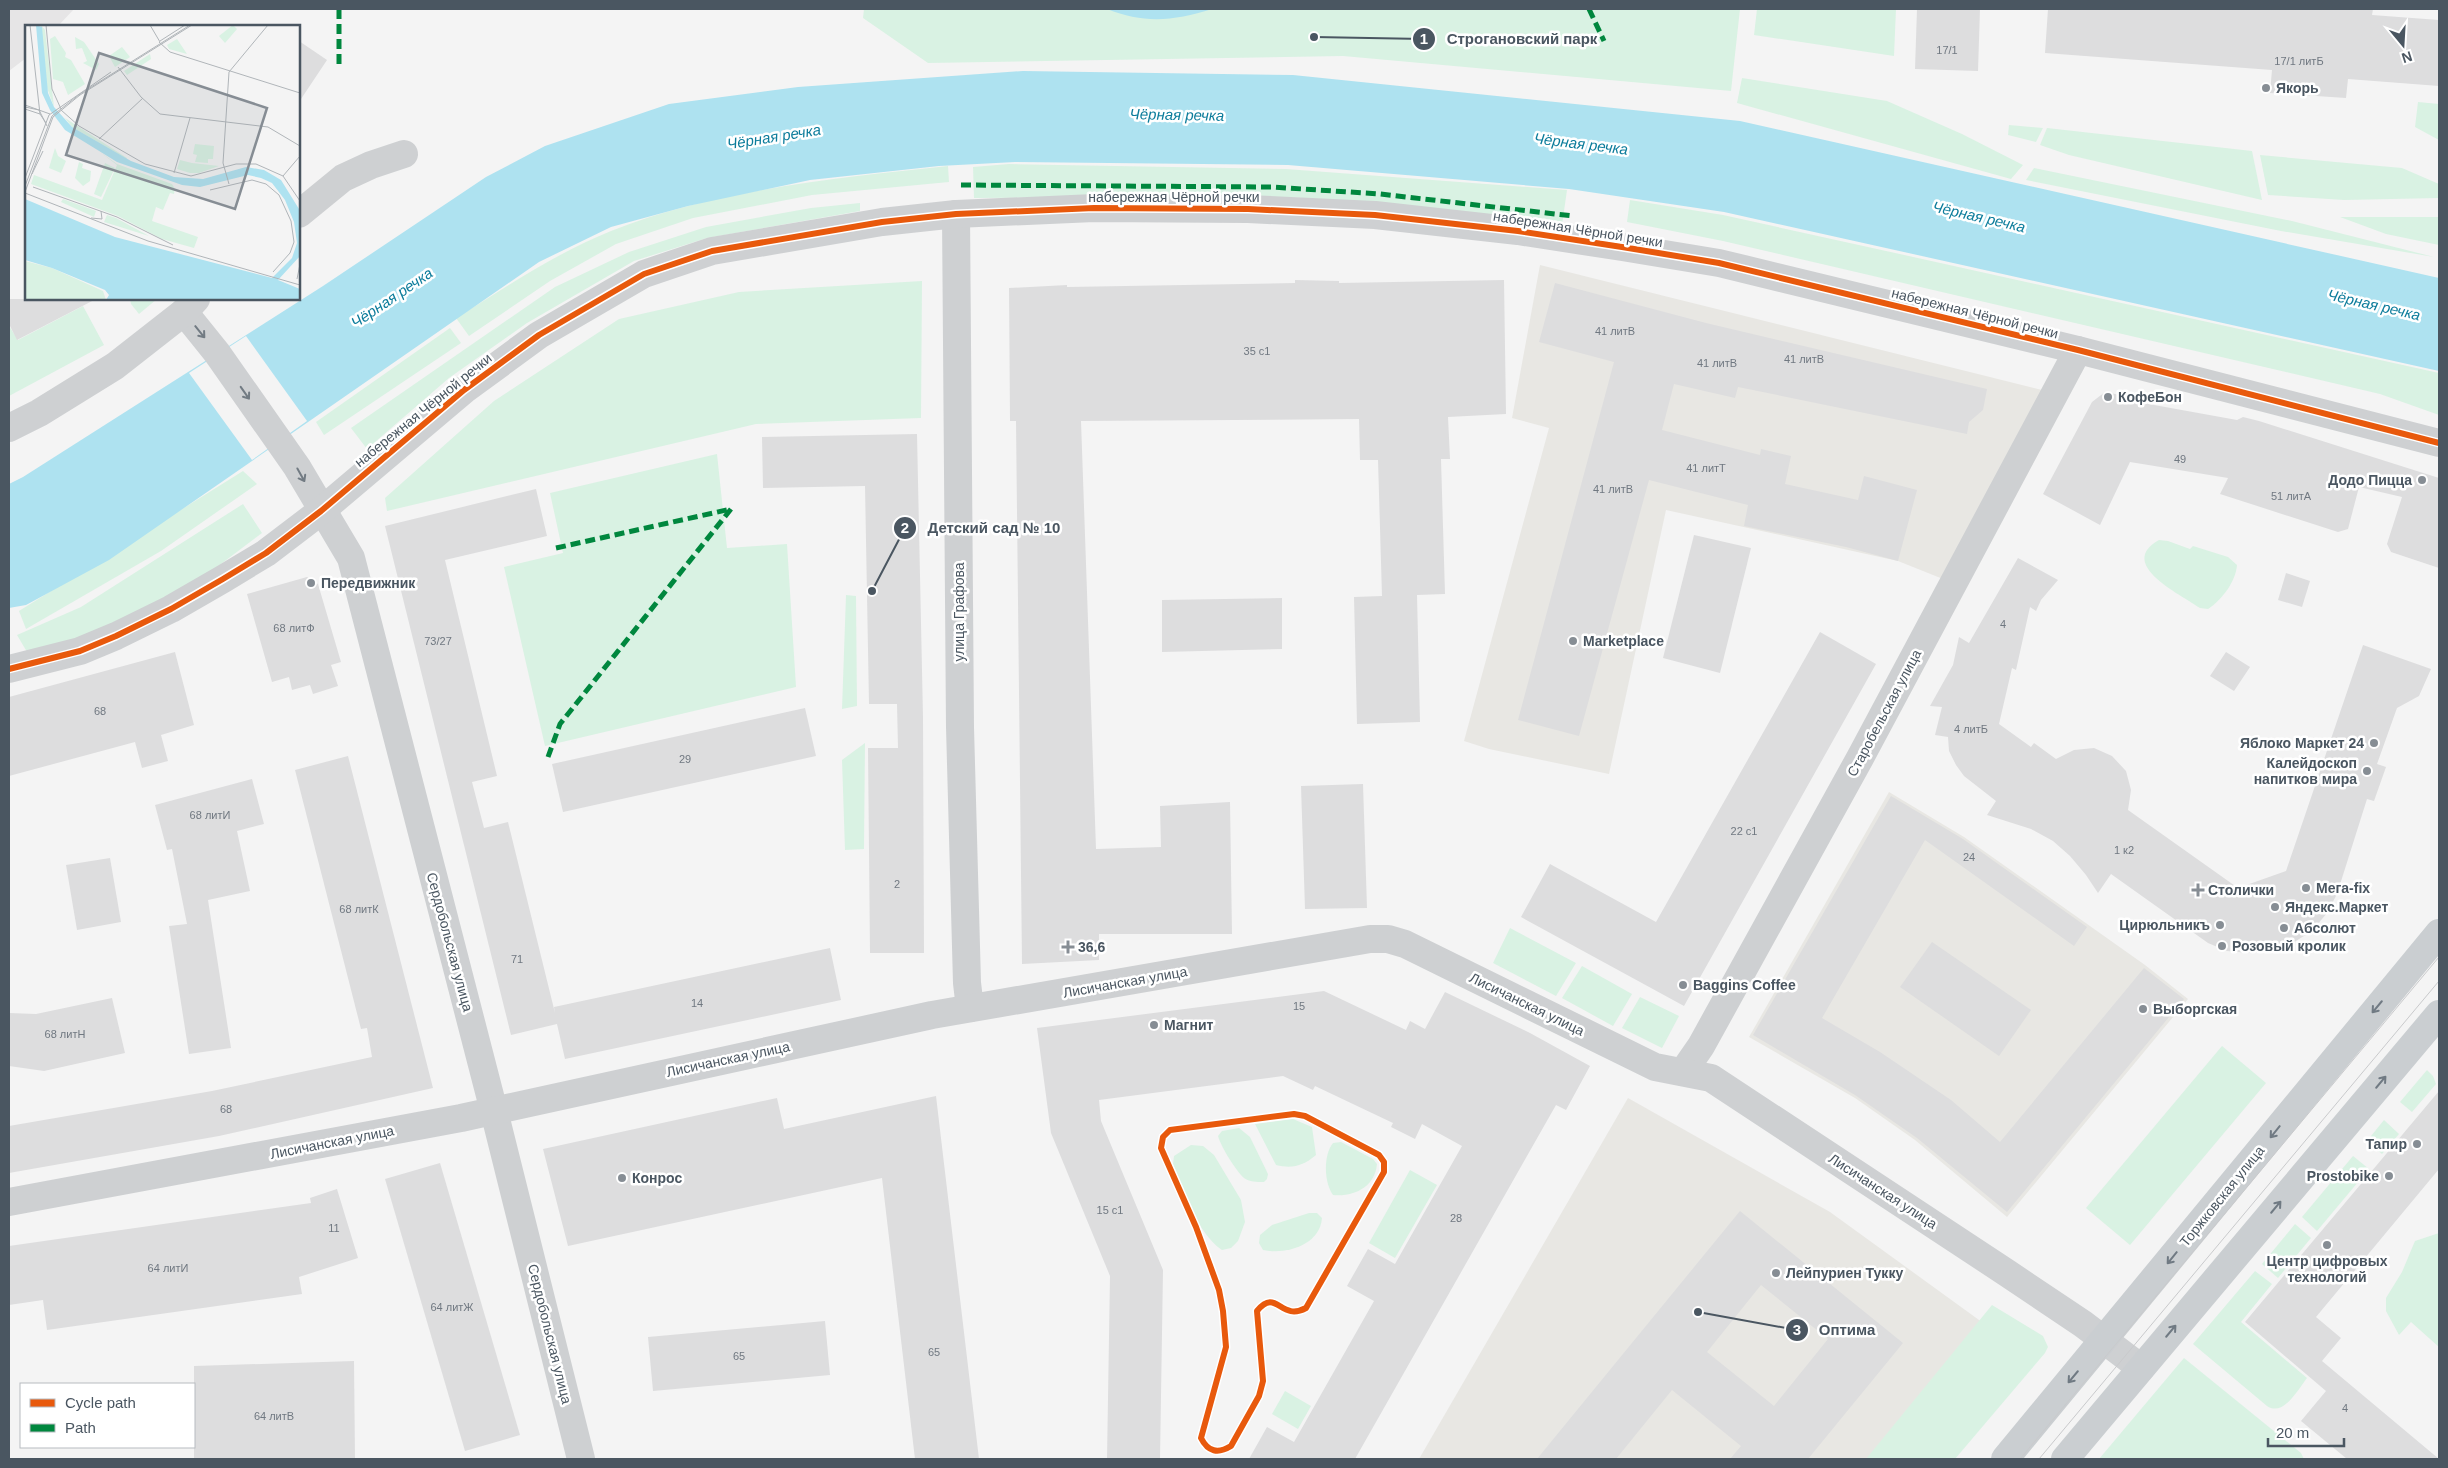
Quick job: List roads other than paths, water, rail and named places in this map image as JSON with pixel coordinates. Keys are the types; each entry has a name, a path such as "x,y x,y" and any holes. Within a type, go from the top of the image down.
{"main road":[{"name":"Торжковская улица","path":"2006,1459 2439,932"},
{"path":"2065,1459 2439,1014"}],"street":[{"path":"300,213 343,178 371,165 404,154"},
{"name":"набережная Чёрной речки","path":"9,669 80,651 171,609 266,552 321,511 464,390 539,336 644,274 712,251 882,222 956,214 1094,208 1248,209 1375,215 1518,231 1719,263 2078,350 2439,443"},
{"name":"улица Графова","path":"956,214 960,727 967,983 970,1008"},
{"path":"9,428 39,413 115,366 190,305"},
{"name":"Сердобольская улица","path":"190,305 217,353 297,467 352,562 494,1111 581,1459"},
{"name":"Старобельская улица","path":"1683,1072 1701,1046 1855,766 2078,350"},
{"name":"Лисичанская улица","path":"9,1202 494,1111 855,1030 970,1008 1370,939 1388,940 1405,944 1655,1067 1711,1078 1999,1267 2141,1368"}],"water":[{"path":"1107,9 1212,9 1172,18 1146,19"},
{"name":"Чёрная речка","path":"1023,71 1293,75 1740,121 2439,278 2439,371 1724,212 1569,189 1288,165 1015,162 939,166 810,180 688,206 611,227 539,262 109,560 26,605 9,608 9,484 23,477 323,286 486,177 545,146 669,104 798,87"}],"tram line":[{"path":"2020,1459 2439,957"},
{"path":"2039,1459 2439,981"}],"place":[{"name":"Строгановский парк","path":"1314,37"},
{"name":"Якорь","path":"2266,88"},
{"name":"КофеБон","path":"2108,397"},
{"name":"Додо Пицца","path":"2422,480"},
{"name":"Передвижник","path":"311,583"},
{"name":"Детский сад № 10","path":"872,591"},
{"name":"Marketplace","path":"1573,641"},
{"name":"Яблоко Маркет 24","path":"2374,743"},
{"name":"Калейдоскоп напитков мира","path":"2367,771"},
{"name":"Мега-fix","path":"2306,888"},
{"name":"Столички","path":"2198,890"},
{"name":"Яндекс.Маркет","path":"2275,907"},
{"name":"Цирюльникъ","path":"2220,925"},
{"name":"Абсолют","path":"2284,928"},
{"name":"Розовый кролик","path":"2222,946"},
{"name":"36,6","path":"1068,947"},
{"name":"Baggins Coffee","path":"1683,985"},
{"name":"Выборгская","path":"2143,1009"},
{"name":"Магнит","path":"1154,1025"},
{"name":"Тапир","path":"2417,1144"},
{"name":"Prostobike","path":"2389,1176"},
{"name":"Конрос","path":"622,1178"},
{"name":"Центр цифровых технологий","path":"2327,1245"},
{"name":"Лейпуриен Тукку","path":"1776,1273"},
{"name":"Оптима","path":"1698,1312"}]}
